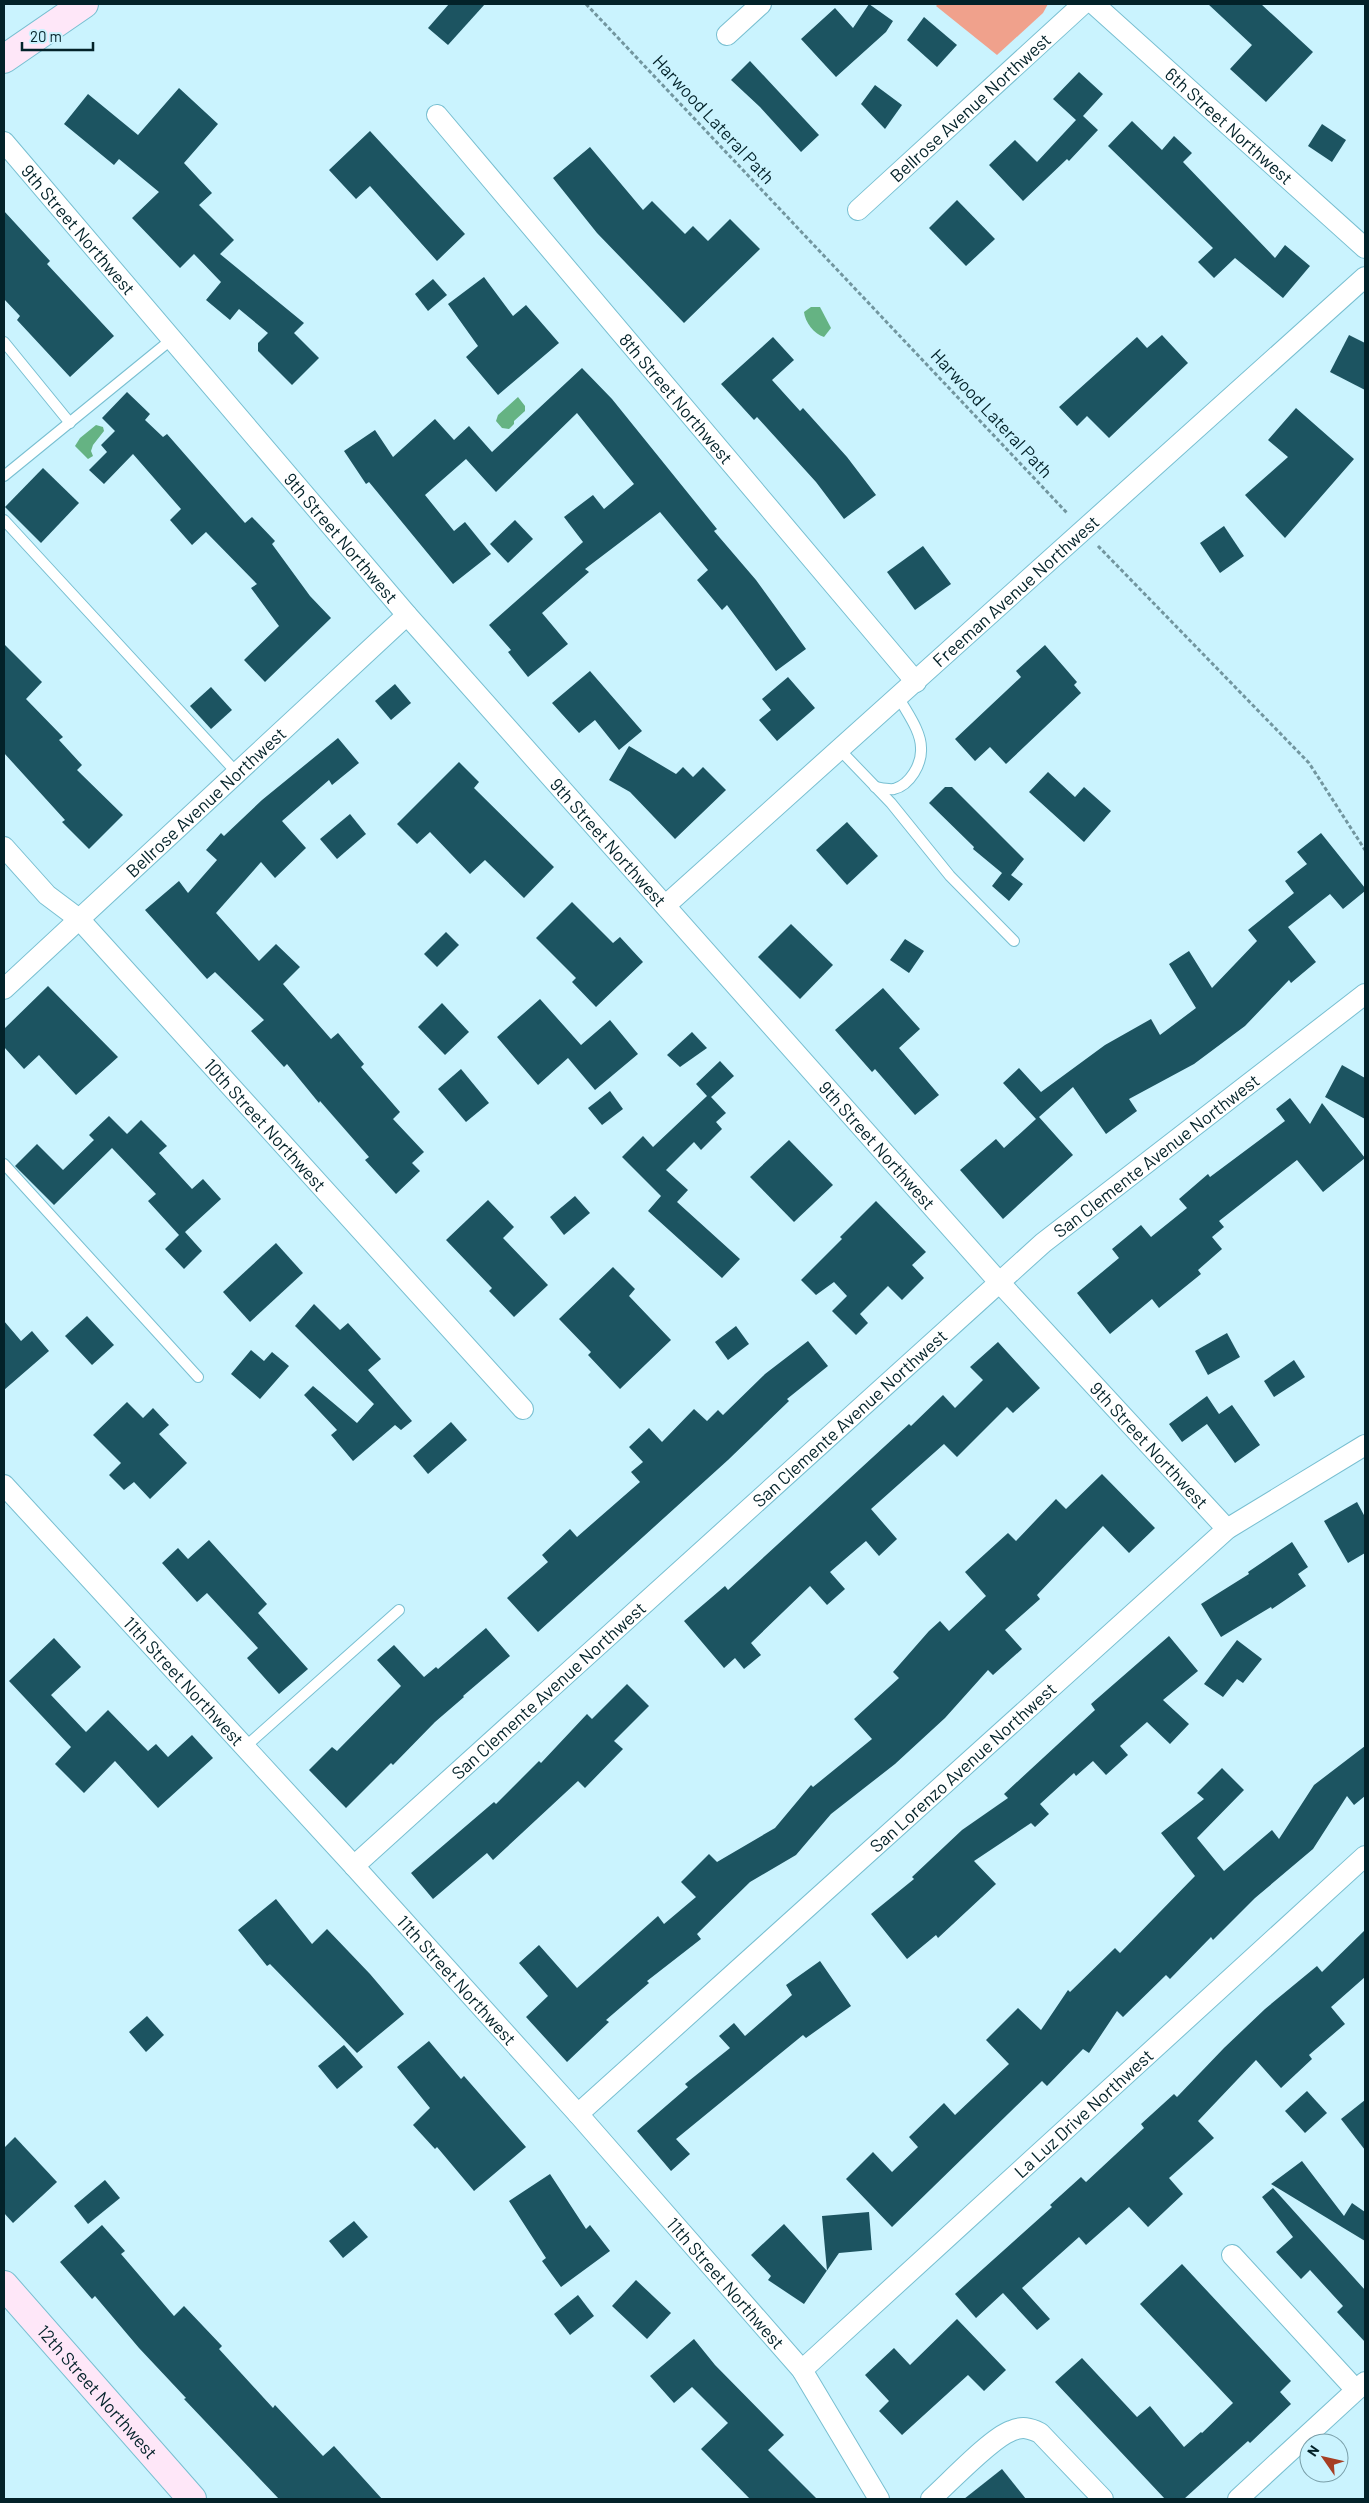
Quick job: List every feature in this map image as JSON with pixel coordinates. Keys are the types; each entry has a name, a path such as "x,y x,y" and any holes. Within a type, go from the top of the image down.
{"street":[{"path":"4,59 84,4"},
{"path":"727,35 760,4"},
{"name":"Bellrose Avenue Northwest","path":"858,210 1083,4"},
{"name":"6th Street Northwest","path":"1094,4 1365,248"},
{"name":"8th Street Northwest","path":"438,115 916,682"},
{"name":"9th Street Northwest","path":"4,142 408,615 999,1282 1227,1529"},
{"name":"Freeman Avenue Northwest","path":"666,905 1365,277"},
{"name":"Bellrose Avenue Northwest","path":"4,989 408,615"},
{"name":"10th Street Northwest","path":"4,848 47,895 79,919 523,1409"},
{"name":"San Clemente Avenue Northwest","path":"354,1866 1043,1244 1365,994"},
{"name":"San Lorenzo Avenue Northwest","path":"578,2114 1227,1529 1365,1445"},
{"name":"11th Street Northwest","path":"4,1485 354,1866 578,2114 802,2370 879,2499"},
{"name":"La Luz Drive Northwest","path":"802,2370 1365,1856"},
{"path":"1232,2255 1361,2386 1238,2499"},
{"name":"12th Street Northwest","path":"5,2288 192,2499"},
{"path":"932,2499 1000,2437 1021,2428 1031,2428 1040,2433 1103,2499"}],"lane":[{"path":"4,476 172,339"},
{"path":"4,342 70,423"},
{"path":"4,520 237,773"},
{"path":"875,787 893,789 905,784 916,770 922,749 915,728 898,698"},
{"path":"840,750 875,787 950,876 1014,941"},
{"path":"4,1164 198,1377"},
{"path":"245,1747 398,1610"}],"path":[{"name":"Harwood Lateral Path","path":"586,4 1084,531 1308,762 1365,850"}],"shaded area":[{"path":"938,4 1048,4 1043,13 997,55 936,6"},
{"path":"811,307 820,307 831,328 824,337 814,330 806,320 804,312"},
{"path":"518,397 525,406 525,411 514,421 514,424 509,429 502,428 496,421 498,415"},
{"path":"96,425 103,427 104,431 93,445 91,451 93,456 88,459 75,446 80,438"}],"building":[{"path":"449,4 485,4 448,45 428,28"},
{"path":"869,4 893,21 886,32 836,77 801,39 835,8 853,28"},
{"path":"1208,4 1261,4 1313,52 1266,102 1230,69 1252,45"},
{"path":"924,17 957,45 937,67 907,40"},
{"path":"750,61 819,135 801,152 760,107 731,80"},
{"path":"1079,72 1103,94 1083,116 1098,130 1069,161 1067,159 1023,201 989,165 1015,140 1037,162 1076,120 1053,99"},
{"path":"875,85 902,105 885,129 861,104"},
{"path":"179,88 218,124 184,163 212,193 199,205 234,240 220,254 304,323 294,333 319,358 292,385 258,351 258,343 268,333 239,309 230,320 206,300 221,282 194,254 180,268 132,218 159,192 119,159 114,165 64,124 88,94 138,135"},
{"path":"1132,121 1162,150 1174,136 1192,153 1183,162 1275,258 1285,245 1310,266 1283,298 1235,258 1214,278 1198,262 1213,248 1108,146"},
{"path":"1322,124 1346,140 1332,162 1308,146"},
{"path":"370,131 465,234 437,261 370,186 356,199 329,170"},
{"path":"590,147 643,210 652,201 685,234 693,226 708,241 730,219 760,249 684,323 597,233 553,178"},
{"path":"957,200 995,239 966,266 929,228"},
{"path":"4,211 50,261 47,264 114,336 70,377 17,320 20,316 4,299"},
{"path":"484,277 513,316 526,305 559,343 498,395 466,357 478,346 448,304"},
{"path":"433,279 447,295 428,311 415,294"},
{"path":"1162,335 1188,363 1109,438 1087,416 1077,426 1059,407 1137,337 1147,348"},
{"path":"1349,335 1365,343 1365,390 1330,372"},
{"path":"773,337 794,360 772,380 800,411 803,408 847,457 876,495 844,519 816,482 757,417 754,420 721,384"},
{"path":"582,368 612,399 717,529 714,531 756,580 806,649 776,671 727,605 722,610 697,580 708,570 660,512 585,569 589,572 542,613 568,644 528,677 508,652 511,650 489,625 583,542 564,517 593,495 604,509 634,484 577,413 496,492 466,459 425,495 454,531 465,522 491,554 453,584 369,482 366,484 344,451 375,430 393,457 435,419 454,440 469,426 492,452"},
{"path":"127,392 150,414 145,420 163,437 167,434 245,523 252,517 275,541 272,544 310,596 331,618 265,682 244,660 279,626 251,588 257,584 206,532 192,545 170,520 181,509 133,454 104,484 89,470 107,452 101,445 115,431 102,418"},
{"path":"1296,408 1354,459 1285,538 1245,495 1288,457 1268,440"},
{"path":"43,468 79,503 41,543 5,507"},
{"path":"515,520 533,539 508,563 490,544"},
{"path":"1224,526 1244,556 1220,573 1200,543"},
{"path":"923,546 951,584 915,610 887,572"},
{"path":"4,644 42,682 26,699 63,737 59,740 82,765 77,770 123,815 89,849 62,822 65,820 4,753"},
{"path":"1045,645 1077,682 1074,685 1081,693 1006,764 990,747 975,761 955,739 1021,677 1016,671"},
{"path":"590,671 642,731 619,750 595,720 579,733 552,703"},
{"path":"788,677 815,708 777,741 759,720 771,710 762,699"},
{"path":"395,684 411,703 391,720 375,701"},
{"path":"211,687 232,710 211,729 190,706"},
{"path":"338,738 359,763 332,785 329,780 282,821 306,848 275,878 261,862 216,913 259,961 276,944 300,967 283,984 331,1039 338,1033 364,1064 361,1067 400,1112 393,1119 424,1152 412,1163 420,1171 396,1194 365,1160 369,1157 320,1101 319,1103 287,1064 284,1067 251,1031 264,1020 215,972 207,979 145,910 179,881 188,893 217,860 206,850 221,833 224,836 262,800"},
{"path":"629,746 676,774 683,767 693,777 703,767 726,790 675,839 630,792 609,780"},
{"path":"459,762 479,782 474,788 554,867 524,898 485,860 470,874 430,832 417,844 397,824"},
{"path":"1048,772 1075,797 1084,787 1111,811 1084,842 1029,792"},
{"path":"945,787 952,787 1024,859 1011,875 1023,884 1009,901 992,886 1002,873 973,849 974,847 929,803"},
{"path":"350,814 366,834 337,859 320,839"},
{"path":"847,822 878,856 847,885 816,850"},
{"path":"1321,833 1365,888 1365,891 1343,909 1330,894 1288,927 1316,962 1291,983 1289,980 1245,1026 1194,1064 1129,1099 1137,1111 1106,1134 1073,1087 1039,1117 1073,1155 1003,1219 960,1170 996,1139 1004,1148 1036,1119 1003,1083 1019,1068 1041,1092 1105,1045 1151,1019 1160,1035 1196,1008 1169,964 1189,951 1212,988 1257,941 1248,930 1294,893 1285,881 1307,864 1297,852"},
{"path":"572,902 613,943 620,937 643,962 596,1007 572,982 576,978 536,938"},
{"path":"791,924 833,965 800,999 758,957"},
{"path":"446,932 459,945 437,967 424,954"},
{"path":"905,939 924,951 909,973 890,960"},
{"path":"48,986 118,1057 76,1095 39,1055 24,1069 4,1047 4,1029"},
{"path":"883,988 920,1029 899,1048 939,1095 915,1115 875,1069 872,1072 835,1030"},
{"path":"540,999 581,1045 610,1020 638,1054 595,1090 568,1058 538,1085 497,1037"},
{"path":"442,1003 469,1032 445,1055 418,1027"},
{"path":"692,1032 707,1048 680,1067 667,1055"},
{"path":"720,1061 734,1076 711,1097 726,1113 716,1122 722,1129 701,1150 694,1142 666,1170 688,1190 677,1202 740,1259 722,1278 648,1211 661,1196 622,1157 643,1136 653,1147 707,1096 696,1084"},
{"path":"1342,1065 1365,1078 1365,1119 1325,1097"},
{"path":"461,1069 489,1103 466,1122 438,1089"},
{"path":"610,1091 623,1109 602,1125 588,1108"},
{"path":"1290,1098 1310,1124 1322,1103 1365,1158 1323,1192 1297,1160 1219,1221 1224,1227 1212,1237 1222,1249 1198,1270 1201,1274 1159,1308 1152,1299 1110,1334 1077,1293 1119,1258 1112,1249 1141,1225 1151,1237 1187,1208 1179,1199 1208,1174 1210,1177 1285,1121 1276,1109"},
{"path":"109,1116 127,1134 141,1120 167,1146 159,1153 192,1189 203,1179 221,1199 185,1232 202,1251 184,1269 165,1249 179,1235 148,1201 156,1194 112,1148 54,1205 15,1166 37,1144 63,1170 94,1140 89,1135"},
{"path":"789,1140 833,1185 794,1222 750,1177"},
{"path":"575,1196 590,1213 564,1235 550,1217"},
{"path":"488,1200 514,1227 503,1238 548,1285 514,1317 489,1291 492,1288 446,1240"},
{"path":"876,1201 926,1252 912,1265 924,1278 902,1300 888,1286 860,1314 868,1323 856,1335 832,1311 847,1296 834,1282 816,1295 801,1280 842,1239 840,1237"},
{"path":"276,1243 303,1273 250,1322 223,1292"},
{"path":"613,1267 635,1289 629,1296 671,1340 620,1389 588,1355 591,1352 559,1319"},
{"path":"314,1304 340,1330 348,1323 381,1359 368,1370 412,1421 401,1430 395,1425 353,1461 331,1435 337,1430 304,1395 313,1386 357,1423 374,1404 295,1326"},
{"path":"87,1316 114,1345 92,1365 65,1336"},
{"path":"4,1321 21,1341 32,1331 49,1351 4,1390"},
{"path":"736,1326 749,1344 728,1360 715,1342"},
{"path":"1227,1333 1240,1357 1208,1375 1195,1351"},
{"path":"808,1341 828,1366 787,1399 789,1401 728,1460 538,1632 507,1598 548,1562 542,1555 570,1529 577,1537 640,1482 631,1472 643,1462 629,1447 649,1428 662,1442 694,1409 707,1421 718,1410 723,1415 765,1374"},
{"path":"998,1342 1040,1388 1013,1413 1007,1407 957,1457 944,1444 871,1509 897,1539 879,1556 866,1541 830,1572 845,1589 827,1605 810,1586 751,1643 761,1655 744,1669 735,1658 724,1668 684,1621 725,1586 728,1590 943,1395 955,1408 983,1380 970,1367"},
{"path":"251,1350 264,1361 272,1352 289,1366 260,1399 231,1374"},
{"path":"1294,1360 1305,1377 1274,1397 1264,1381"},
{"path":"1207,1396 1219,1414 1232,1405 1260,1445 1235,1463 1207,1424 1182,1442 1169,1424"},
{"path":"127,1402 143,1418 153,1408 169,1425 159,1434 187,1463 150,1499 134,1482 124,1490 109,1475 121,1463 93,1435"},
{"path":"451,1422 467,1440 428,1474 413,1456"},
{"path":"1102,1474 1155,1528 1129,1553 1103,1526 1037,1595 1040,1599 1005,1630 1022,1649 993,1675 988,1670 945,1718 895,1764 831,1814 796,1855 750,1882 697,1934 701,1939 647,1981 649,1983 606,2020 609,2022 567,2062 526,2017 548,1996 519,1963 539,1945 577,1988 658,1916 664,1924 696,1897 681,1882 709,1854 717,1862 775,1828 811,1785 813,1787 872,1739 854,1719 899,1678 893,1672 929,1631 940,1621 949,1631 986,1596 965,1572 1008,1533 1016,1541 1056,1499 1066,1509"},
{"path":"1357,1502 1365,1517 1365,1553 1348,1563 1324,1521"},
{"path":"209,1540 267,1604 258,1613 308,1669 279,1694 247,1658 258,1648 207,1593 197,1602 162,1563 178,1548 188,1559"},
{"path":"1292,1542 1308,1567 1298,1574 1306,1586 1272,1609 1271,1607 1221,1637 1201,1604 1249,1574 1248,1572"},
{"path":"486,1628 510,1656 463,1696 346,1808 309,1770 332,1747 337,1751 401,1686 377,1660 394,1645 424,1677 436,1667 438,1669"},
{"path":"1169,1636 1198,1671 1163,1700 1189,1724 1170,1744 1147,1722 1120,1746 1128,1755 1106,1775 1093,1761 1076,1776 1074,1773 1040,1804 1049,1814 1035,1827 1031,1823 974,1861 996,1884 938,1938 936,1935 907,1959 871,1914 914,1879 912,1877 962,1830 1008,1798 1004,1794 1095,1710 1091,1704"},
{"path":"54,1638 81,1667 51,1695 86,1732 108,1710 148,1751 156,1744 168,1757 192,1735 213,1758 158,1808 115,1761 84,1793 55,1764 71,1747 9,1681"},
{"path":"1237,1640 1262,1659 1243,1683 1237,1679 1223,1697 1204,1684"},
{"path":"627,1684 649,1706 614,1741 623,1749 585,1788 578,1781 493,1860 487,1853 433,1899 411,1873 494,1802 496,1804 539,1761 541,1763 587,1714 592,1719"},
{"path":"1365,1746 1365,1796 1354,1805 1347,1796 1313,1849 1255,1898 1213,1940 1211,1937 1170,1979 1166,1975 1123,2017 1117,2011 1089,2053 1083,2049 1047,2086 1042,2081 892,2227 846,2179 873,2152 892,2172 918,2147 909,2137 944,2103 955,2115 1009,2064 986,2040 1018,2008 1041,2030 1068,1990 1070,1992 1115,1948 1120,1953 1195,1876 1161,1833 1204,1799 1197,1793 1222,1768 1244,1790 1197,1838 1224,1871 1272,1830 1279,1839 1314,1785"},
{"path":"276,1899 312,1944 327,1929 370,1974 404,2014 357,2053 270,1964 267,1966 238,1930"},
{"path":"1365,1930 1365,1977 1331,2007 1345,2024 1309,2055 1312,2059 1281,2088 1256,2060 1198,2121 1214,2138 1169,2178 1183,2194 1148,2227 1129,2207 1086,2245 1079,2237 1022,2288 1050,2319 1037,2330 1003,2293 976,2318 955,2294 1052,2207 1050,2205 1081,2177 1086,2182 1144,2128 1141,2124 1174,2094 1177,2097 1265,2009 1317,1966 1322,1972"},
{"path":"820,1961 851,2006 806,2038 803,2035 676,2139 690,2154 671,2171 637,2131 688,2087 685,2084 730,2048 719,2036 734,2023 745,2036 792,1995 786,1985"},
{"path":"147,2016 164,2035 146,2052 129,2032"},
{"path":"429,2041 461,2079 464,2076 526,2147 474,2191 437,2147 435,2149 413,2125 430,2108 397,2067"},
{"path":"344,2045 363,2067 337,2089 318,2066"},
{"path":"1307,2091 1327,2113 1305,2133 1285,2111"},
{"path":"1365,2100 1365,2150 1341,2119"},
{"path":"15,2137 57,2182 13,2223 4,2213 4,2148"},
{"path":"1302,2161 1344,2216 1352,2203 1365,2212 1365,2241 1271,2184"},
{"path":"550,2174 586,2229 590,2225 610,2251 561,2287 542,2261 546,2258 509,2201"},
{"path":"105,2180 120,2198 88,2224 74,2206"},
{"path":"1273,2188 1365,2290 1365,2342 1337,2312 1343,2306 1310,2270 1301,2279 1276,2252 1293,2237 1262,2197"},
{"path":"869,2212 872,2250 839,2253 827,2271 822,2216"},
{"path":"354,2221 368,2237 343,2258 329,2241"},
{"path":"784,2224 827,2271 804,2304 768,2280 771,2276 751,2255"},
{"path":"102,2225 125,2251 121,2254 174,2316 184,2306 222,2346 219,2349 273,2408 275,2405 323,2456 334,2446 382,2499 279,2499 184,2399 186,2398 139,2348 95,2296 92,2299 60,2262"},
{"path":"1182,2264 1291,2381 1280,2392 1291,2404 1250,2443 1248,2441 1184,2499 1165,2499 1055,2382 1082,2358 1137,2417 1150,2406 1184,2447 1202,2433 1233,2403 1140,2304"},
{"path":"636,2280 671,2313 647,2339 612,2306"},
{"path":"578,2295 594,2316 570,2335 554,2314"},
{"path":"957,2319 1006,2370 984,2391 968,2375 902,2435 879,2411 889,2401 865,2375 894,2348 910,2365"},
{"path":"694,2339 715,2365 784,2435 768,2450 817,2499 750,2499 701,2449 728,2423 692,2387 674,2403 650,2376"},
{"path":"1002,2469 1026,2499 964,2499"}]}
